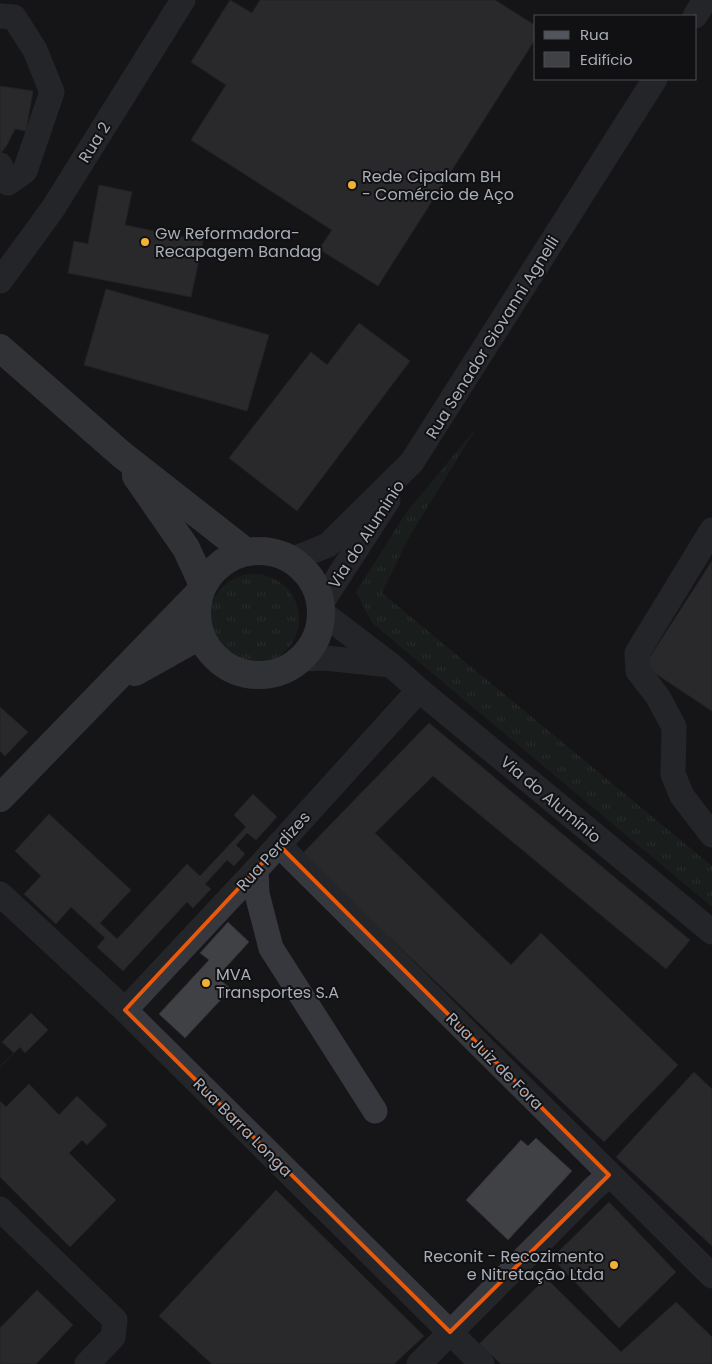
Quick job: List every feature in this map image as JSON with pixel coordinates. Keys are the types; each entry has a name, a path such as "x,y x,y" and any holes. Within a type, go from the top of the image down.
{"main road":[{"path":"0,348 121,454 246,552"},
{"path":"121,454 186,548 202,589"},
{"path":"261,550 277,553 291,560 305,572 315,587 321,608 318,629 312,645 301,659 286,669 268,674 250,675 232,670 217,660 205,645 198,628 196,610 202,589 210,574 220,564 246,552 261,550"},
{"path":"0,798 202,589"},
{"path":"89,708 135,672 201,635"}],"street":[{"name":"Rua 2","path":"0,281 52,210 183,0"},
{"path":"696,15 705,0"},
{"path":"0,16 14,17 35,50 52,92 24,171 8,183 0,165"},
{"name":"Rua Senador Giovanni Agnelli","path":"291,560 328,545 412,462 654,80"},
{"name":"Via do Aluminio","path":"321,608 412,462"},
{"path":"712,530 637,653 638,671 658,697 674,727 673,774 679,789 687,804 712,835"},
{"name":"Via do Alumínio","path":"321,608 712,932"},
{"path":"301,659 325,658 391,665"},
{"name":"Rua Perdizes","path":"125,1010 279,845 419,690"},
{"name":"Rua Juiz de Fora","path":"279,845 712,1276"},
{"path":"256,870 256,894 270,948 375,1111"},
{"name":"Rua Barra Longa","path":"0,894 125,1010 482,1364"},
{"path":"419,1364 609,1175"},
{"path":"0,1209 115,1320 113,1337 87,1364"}],"highlighted area":[{"path":"279,845 609,1175 450,1332 125,1010"}],"green space":[{"path":"477,427 408,539 382,593 712,866 712,907 372,623 356,592 405,514"},
{"path":"254,574 271,578 286,587 295,602 299,619 295,636 286,651 271,660 254,664 237,660 222,651 213,636 209,619 213,602 222,587 237,578"}],"building":[{"name":"Rede Cipalam BH - Comércio de Aço","path":"230,0 252,13 260,0 495,0 534,25 534,41 378,286 319,249 332,230 191,140 226,85 191,62"},
{"path":"0,86 33,91 26,131 15,129 0,154"},
{"name":"Gw Reformadora- Recapagem Bandag","path":"99,185 132,192 125,225 203,241 191,297 68,273 74,241 88,244"},
{"path":"106,289 269,335 247,411 84,365"},
{"path":"359,323 410,361 297,511 229,458 311,352 327,365"},
{"path":"712,561 712,711 644,666"},
{"path":"0,707 28,732 5,756 0,751"},
{"path":"429,723 690,940 666,969 433,776 375,833 511,965 541,933 678,1065 604,1142 302,854"},
{"path":"253,794 277,817 256,840 247,833 236,845 245,854 234,866 227,860 205,884 211,889 193,908 187,902 123,971 97,947 105,938 71,907 56,924 24,894 41,876 15,851 49,814 131,890 100,923 117,939 187,864 200,876 246,827 234,815"},
{"name":"MVA Transportes S.A","path":"228,922 249,942 217,977 231,989 185,1038 159,1014 209,960 200,953"},
{"path":"31,1013 48,1030 25,1053 20,1047 14,1053 2,1042"},
{"path":"694,1072 712,1089 712,1246 616,1157"},
{"path":"29,1084 59,1115 77,1096 107,1125 87,1145 82,1140 69,1153 116,1200 70,1247 0,1177 0,1101 6,1107"},
{"path":"536,1138 572,1171 508,1240 466,1200 521,1140 528,1146"},
{"path":"276,1190 424,1336 394,1364 212,1364 159,1316"},
{"name":"Reconit - Recozimento e Nitretação Ltda","path":"609,1202 676,1272 619,1328 552,1258"},
{"path":"546,1278 621,1352 676,1302 712,1337 712,1364 501,1364 479,1344"},
{"path":"37,1290 73,1325 36,1364 0,1364 0,1328"}],"place":[{"name":"Rede Cipalam BH - Comércio de Aço","path":"352,185"},
{"name":"Gw Reformadora- Recapagem Bandag","path":"145,242"},
{"name":"MVA Transportes S.A","path":"206,983"},
{"name":"Reconit - Recozimento e Nitretação Ltda","path":"614,1265"}]}
